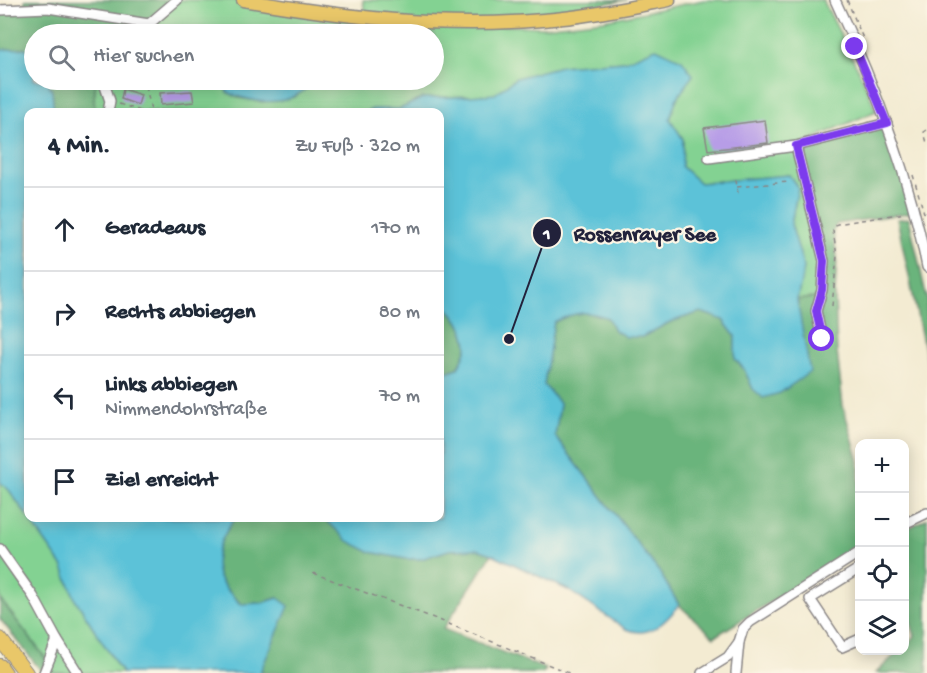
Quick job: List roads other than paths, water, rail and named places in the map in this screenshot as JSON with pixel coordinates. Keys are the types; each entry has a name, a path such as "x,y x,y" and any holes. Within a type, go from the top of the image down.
{"highway":[{"path":"0,639 26,673"},
{"path":"0,666 5,673"}],"main road":[{"path":"243,0 297,9 415,22 463,23 542,20 601,13 669,0"}],"street":[{"path":"0,10 48,8 149,24 177,0"},
{"path":"835,0 887,123 915,212 927,267"},
{"path":"106,90 110,101 109,108"},
{"path":"709,158 796,146 887,123"},
{"path":"796,146 824,261 822,290 816,311 822,339"},
{"path":"909,522 927,513"},
{"path":"0,549 33,596 78,673"},
{"path":"736,673 739,642 743,629 750,622 855,556"},
{"path":"855,571 810,599 842,647 855,641"},
{"path":"44,673 57,640"},
{"path":"702,673 728,657 739,642"}],"water":[{"path":"24,48 24,90 52,90 54,108 24,108 24,511 9,490 0,482 0,50"},
{"path":"656,48 682,60 693,75 676,100 670,119 683,139 682,167 700,183 789,175 798,188 791,224 804,268 797,300 810,372 780,393 763,398 753,389 744,369 735,359 735,336 723,320 701,312 670,322 642,337 626,337 614,330 608,318 593,314 574,314 554,322 544,385 560,404 555,436 660,573 679,605 663,623 642,632 626,629 568,590 492,554 477,549 449,550 421,559 406,559 370,552 348,541 328,522 444,522 444,373 458,368 467,346 458,321 444,306 444,108 402,108 422,98 495,94 516,78 561,66 625,61"},
{"path":"226,90 304,90 287,99 270,102 251,100"},
{"path":"32,522 233,522 218,549 216,567 222,583 241,604 262,603 278,598 289,606 261,673 122,673 75,599 63,567"}],"place":[{"name":"Rossenrayer See","path":"509,339"}]}
